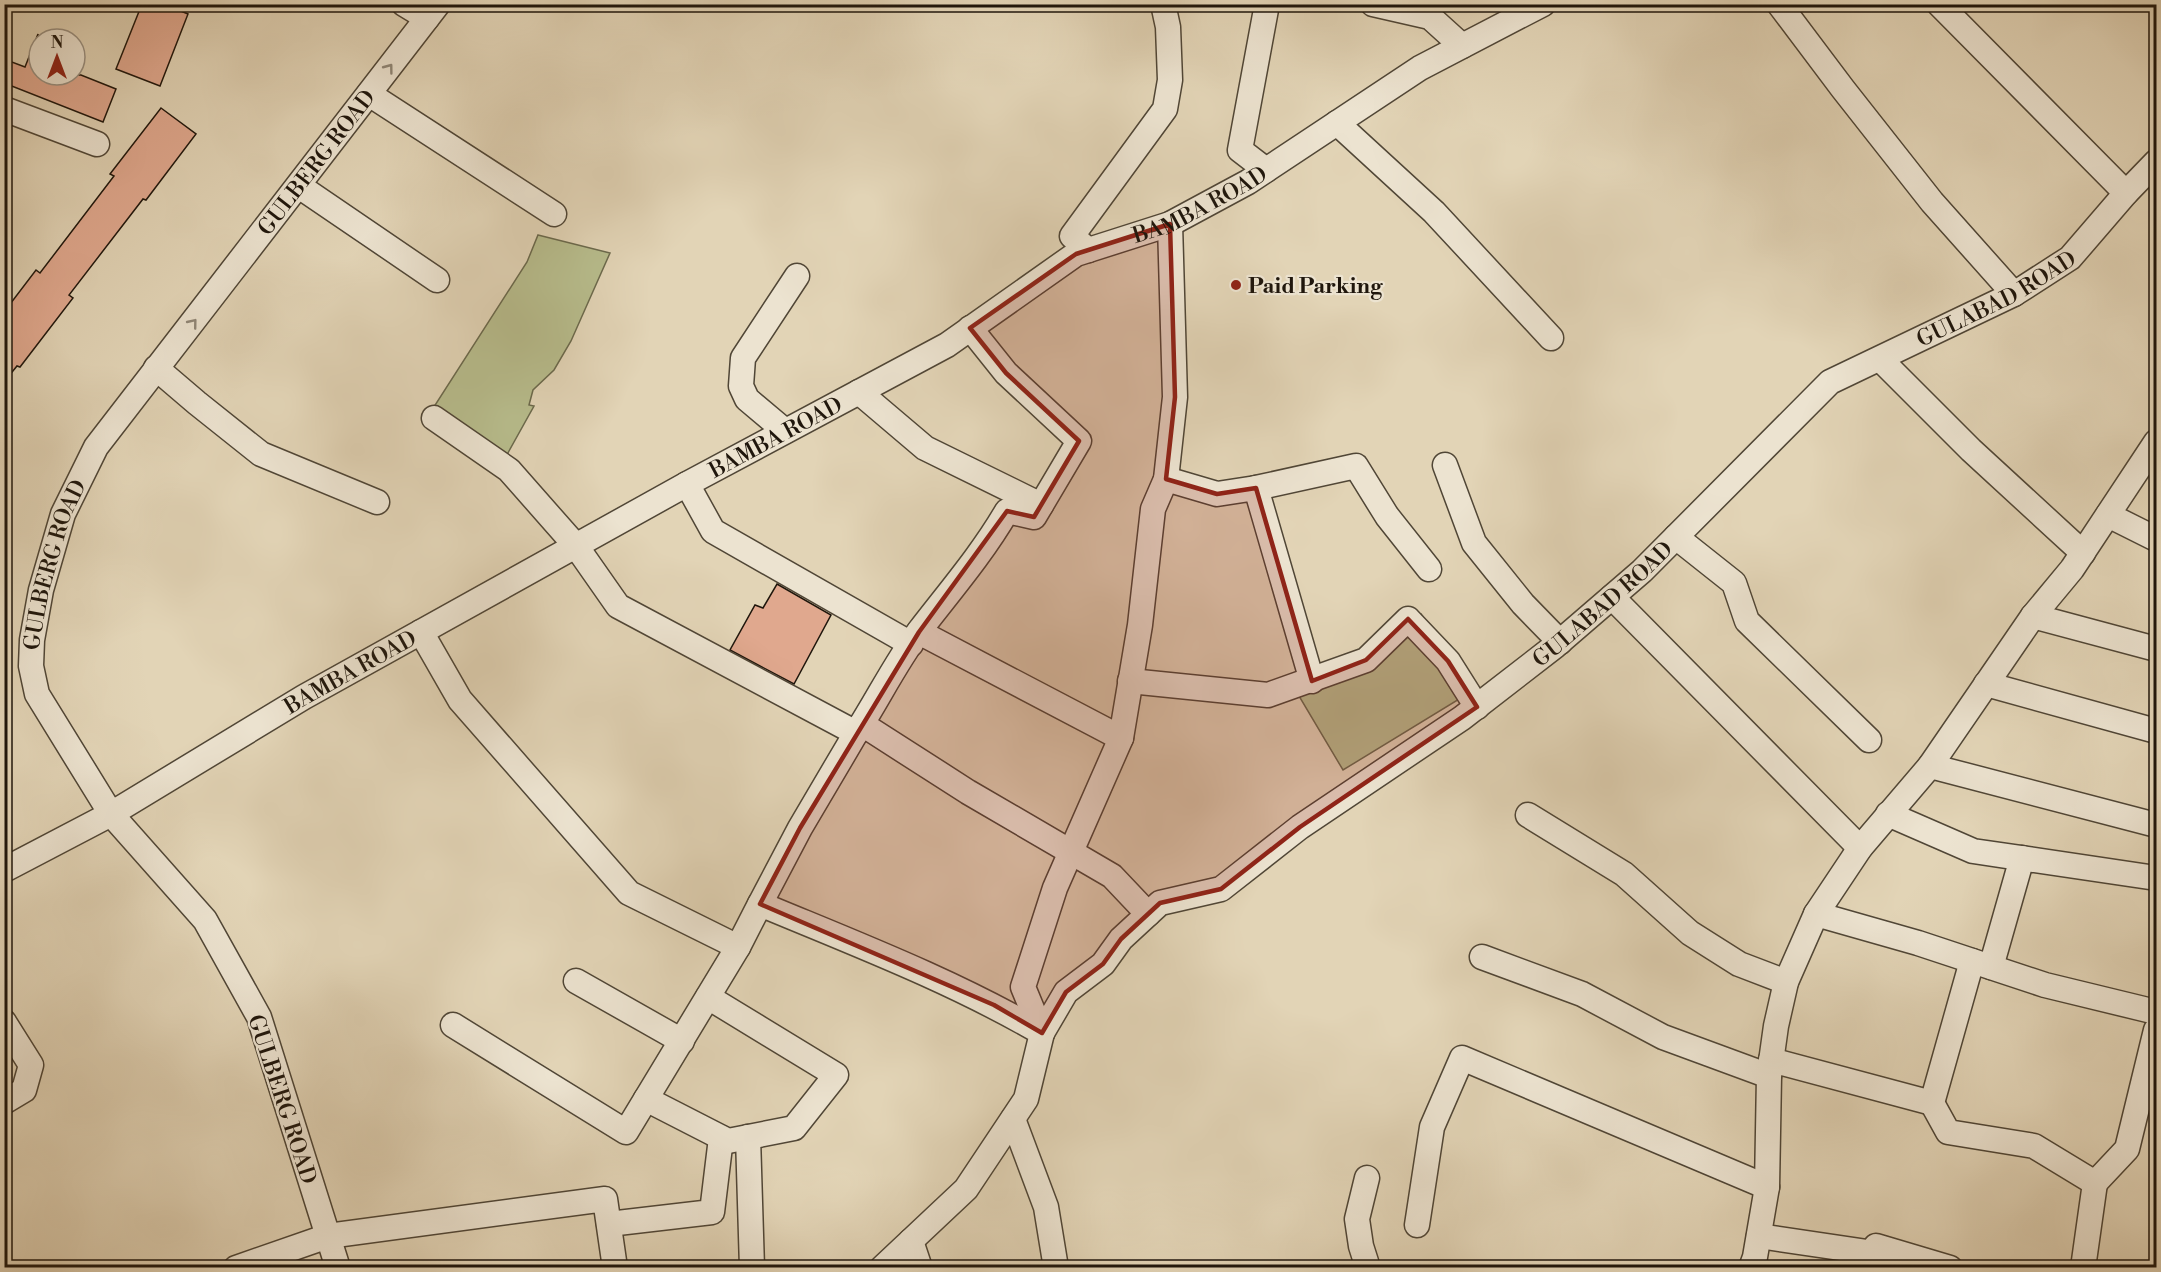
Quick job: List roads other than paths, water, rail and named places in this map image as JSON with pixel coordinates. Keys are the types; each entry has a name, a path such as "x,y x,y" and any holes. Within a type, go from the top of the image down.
{"street":[{"path":"405,4 432,11"},
{"path":"1088,250 1072,236 1165,109 1170,80 1168,27 1163,4"},
{"path":"1266,170 1240,150 1267,4"},
{"path":"1373,4 1433,11 1462,46"},
{"name":"BAMBA ROAD","path":"4,870 111,814 304,697 687,484 947,345 1076,254 1170,224 1248,182 1420,68 1543,4"},
{"path":"1779,4 1932,202 2014,294"},
{"path":"1940,4 2126,193"},
{"name":"GULBERG ROAD","path":"338,1268 259,1017 205,920 111,814 37,694 31,666 32,640 41,590 63,514 96,447 432,11"},
{"path":"369,94 554,214"},
{"path":"4,110 97,144"},
{"path":"1337,123 1434,212 1551,338"},
{"name":"GULABAD ROAD","path":"882,1268 966,1189 1026,1099 1042,1033 1066,993 1103,964 1120,939 1160,903 1221,889 1300,827 1477,707 1560,642 1612,597 1676,537 1830,382 2014,294 2070,258 2126,193 2157,162"},
{"path":"299,186 437,280"},
{"path":"1042,1033 1023,987 1051,900 1120,738 1140,624 1153,509 1166,479 1174,397 1170,224"},
{"path":"785,431 747,399 741,386 743,358 797,276"},
{"path":"453,1025 626,1132 738,947 800,828 915,638 956,587 994,534 1007,511 1034,517 1079,441 1006,372 970,328"},
{"path":"1880,359 1971,450 2082,553"},
{"path":"156,368 261,454 377,502"},
{"path":"859,392 925,448 1041,505"},
{"path":"434,418 509,470 576,546 618,606 859,729 1071,851 1112,876 1148,914"},
{"path":"1751,1268 1767,1187 1770,1068 1786,982 1816,914 1860,848 1930,766 2033,616 2072,569 2157,442"},
{"path":"1445,465 1474,543 1523,604 1560,642"},
{"path":"1166,479 1217,494 1256,488 1356,466 1387,516 1429,569"},
{"path":"687,484 713,531 915,638 1120,738"},
{"path":"1256,488 1311,681"},
{"path":"2108,515 2157,539"},
{"path":"1676,537 1734,583 1747,621 1869,740"},
{"path":"1612,597 1860,848"},
{"path":"2033,616 2157,649"},
{"path":"1130,681 1268,695 1366,660 1408,619 1448,661 1477,707"},
{"path":"421,632 460,700 628,893 738,947"},
{"path":"1986,684 2157,731"},
{"path":"1930,766 2157,825"},
{"path":"1888,814 1973,851 2157,878"},
{"path":"1528,815 1624,874 1690,933 1739,964 1786,982"},
{"path":"2022,858 1981,964 1932,1103 1948,1132 2034,1146 2095,1183"},
{"path":"760,904 994,1005 1042,1033"},
{"path":"1816,914 2045,985 2157,1012"},
{"path":"1482,957 1582,994 1663,1037 1770,1068 1932,1103"},
{"path":"576,981 682,1041"},
{"path":"646,1099 728,1142 794,1128 836,1076 708,997"},
{"path":"4,1022 31,1065 24,1090 4,1102"},
{"path":"2083,1268 2095,1183 2127,1149 2157,1030"},
{"path":"1417,1225 1432,1127 1462,1058 1767,1187"},
{"path":"1012,1119 1046,1207 1056,1268"},
{"path":"748,1137 752,1268"},
{"path":"609,1224 712,1212 721,1138"},
{"path":"1367,1178 1357,1219 1363,1255 1368,1268"},
{"path":"236,1268 328,1236 605,1199 615,1268"},
{"path":"1759,1236 1872,1260 1876,1246 1950,1268"},
{"path":"911,1240 920,1268"}],"place":[{"name":"Paid Parking","path":"1236,285"}]}
